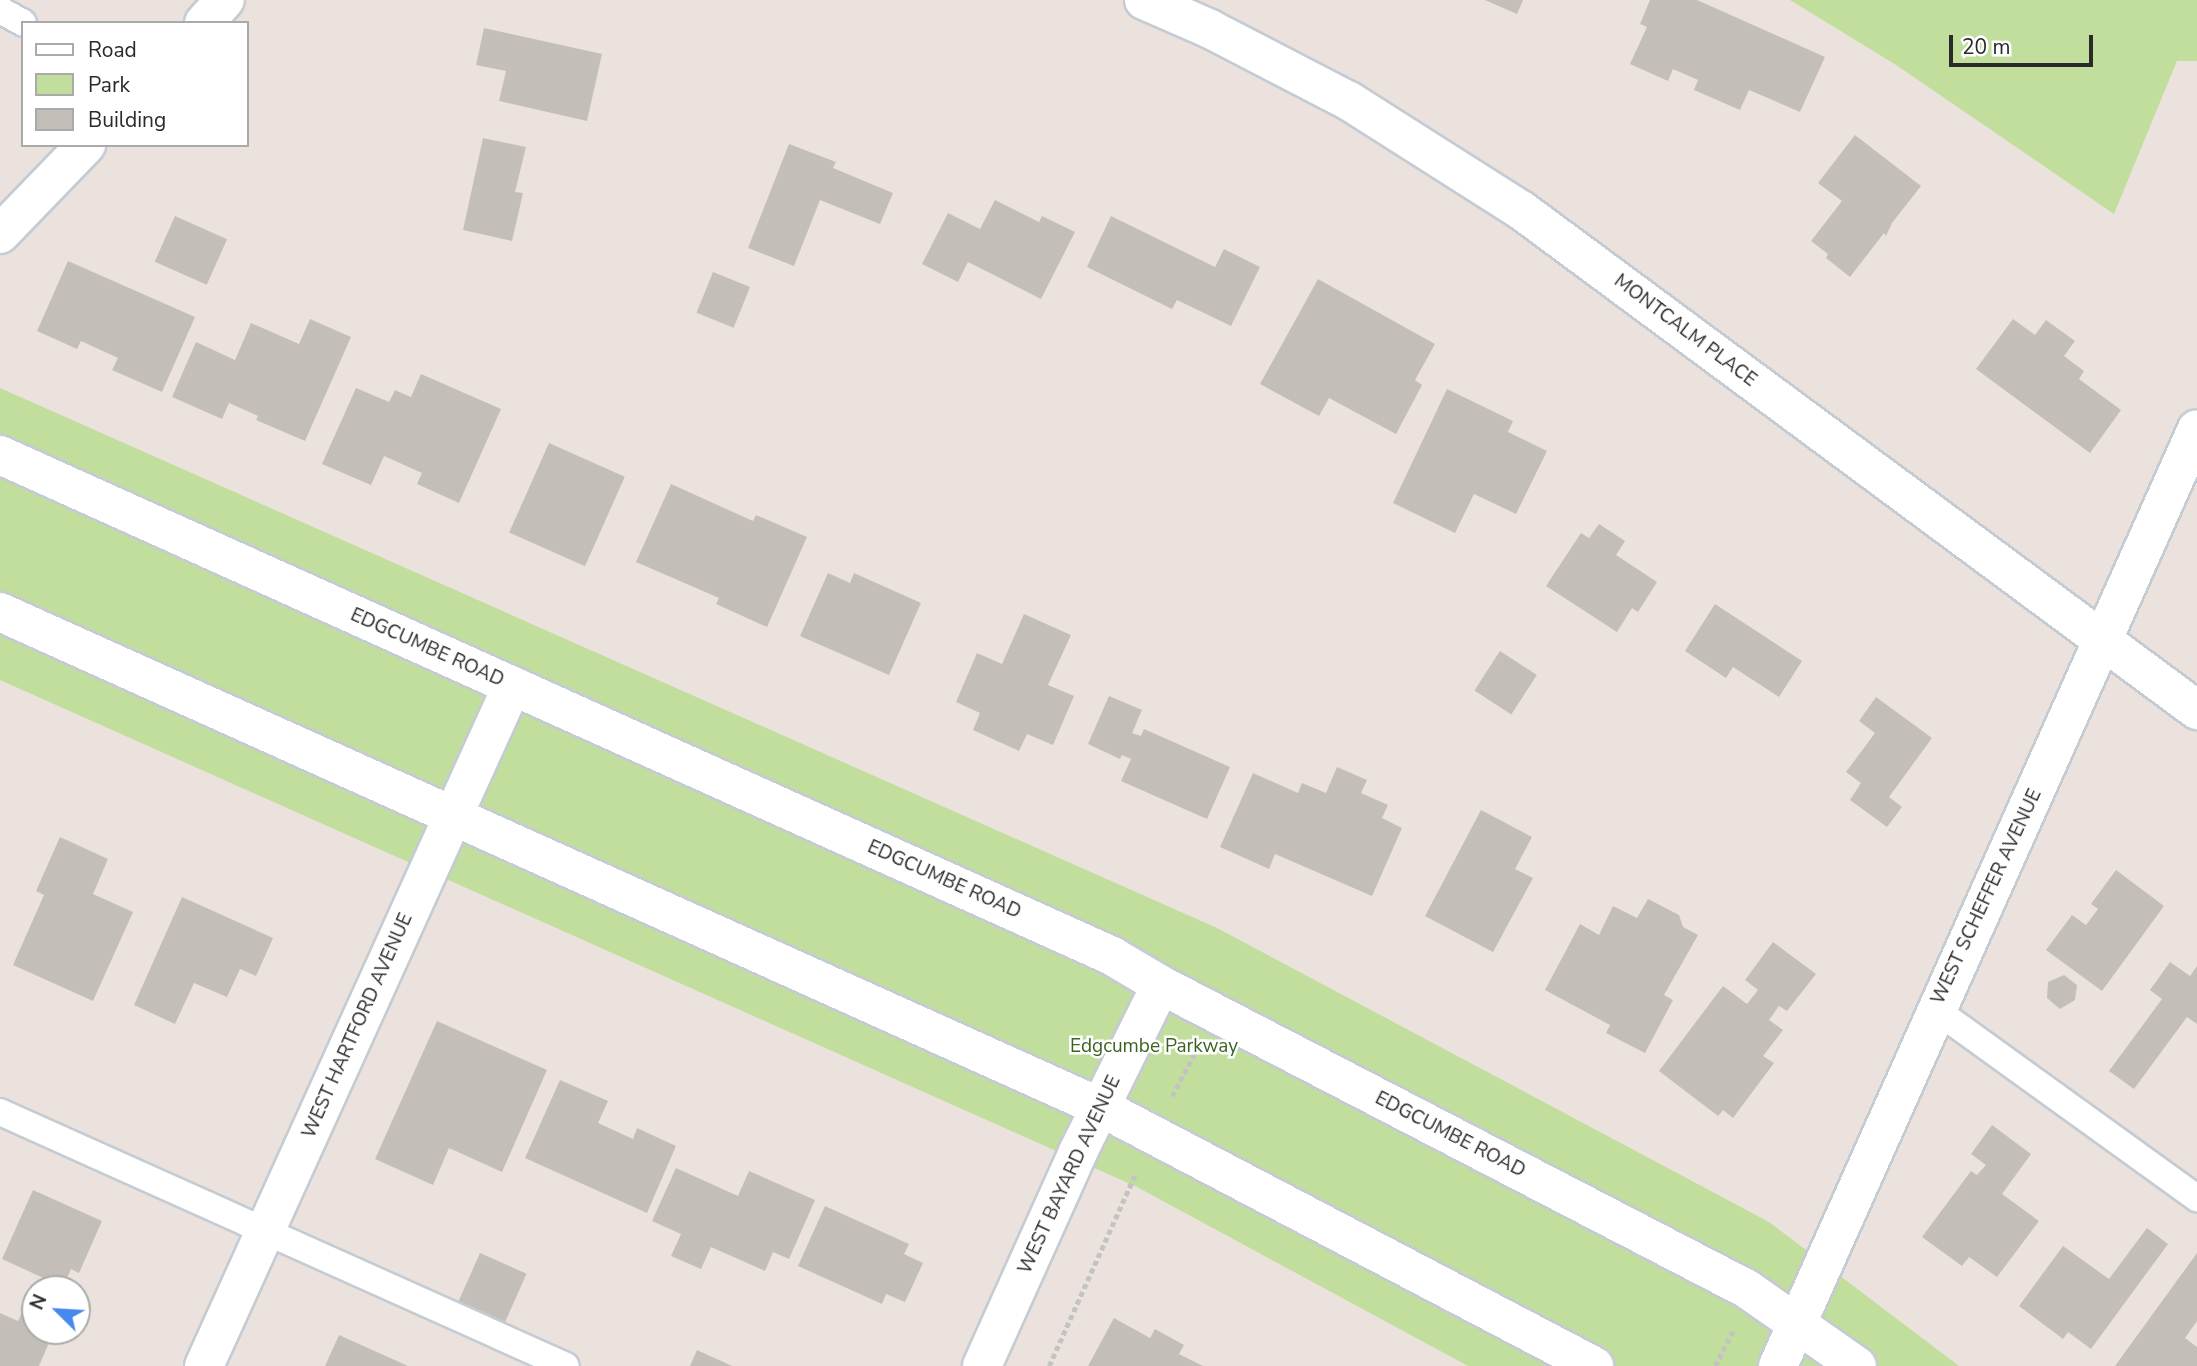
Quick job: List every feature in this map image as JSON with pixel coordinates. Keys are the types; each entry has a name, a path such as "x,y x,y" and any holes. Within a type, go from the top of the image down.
{"street":[{"path":"206,21 225,0"},
{"name":"MONTCALM PLACE","path":"1144,0 1210,29 1349,101 1521,209 2197,710"},
{"path":"0,233 84,147"},
{"name":"WEST SCHEFFER AVENUE","path":"1778,1366 2197,429"},
{"name":"EDGCUMBE ROAD","path":"0,455 1112,956 1161,985 1747,1289 1798,1322 1857,1366"},
{"path":"0,612 1100,1107 1594,1366"},
{"name":"WEST HARTFORD AVENUE","path":"204,1366 512,686"},
{"name":"WEST BAYARD AVENUE","path":"982,1366 1100,1107 1161,985"}],"lane":[{"path":"0,10 21,22"},
{"path":"1936,1010 2197,1198"},
{"path":"0,1112 566,1366"}],"path":[{"path":"1169,1103 1200,1044"},
{"path":"1049,1366 1139,1168"},
{"path":"1715,1366 1733,1330"}],"green space":[{"path":"1790,0 2197,0 2197,61 2177,61 2114,214 1896,65"},
{"name":"Edgcumbe Parkway","path":"0,388 1217,928 1769,1222 1959,1366 1468,1366 1137,1187 0,680"}],"building":[{"path":"1485,0 1523,0 1517,14"},
{"path":"1650,0 1697,0 1825,57 1800,112 1749,90 1740,110 1694,90 1698,80 1673,69 1668,81 1630,64 1647,27 1640,24"},
{"path":"484,28 602,54 587,121 499,101 506,71 476,65"},
{"path":"1855,135 1921,186 1892,223 1886,236 1884,233 1850,277 1826,258 1828,254 1811,241 1842,201 1818,183"},
{"path":"483,138 526,147 515,192 523,193 512,241 463,230"},
{"path":"789,144 836,162 833,168 893,193 880,224 820,200 794,266 748,248"},
{"path":"995,200 1039,222 1042,216 1075,232 1041,299 968,262 958,282 922,264 948,213 980,229"},
{"path":"175,216 227,239 207,285 155,262"},
{"path":"1111,216 1215,267 1224,249 1260,267 1231,326 1177,300 1172,309 1087,267"},
{"path":"68,261 195,317 162,392 112,370 118,358 81,341 77,349 37,331"},
{"path":"713,272 750,287 734,328 697,313"},
{"path":"1318,279 1435,344 1415,380 1422,385 1396,434 1329,398 1319,416 1260,384"},
{"path":"310,319 351,337 305,441 256,420 258,416 229,403 222,419 172,397 196,342 235,360 251,323 299,344"},
{"path":"2013,319 2035,335 2046,320 2075,341 2064,356 2084,371 2079,379 2121,410 2090,453 1976,369"},
{"path":"421,374 501,409 459,503 417,484 422,473 384,456 371,485 322,464 356,388 389,402 395,390 411,397"},
{"path":"1447,389 1513,421 1508,432 1547,451 1516,514 1474,494 1455,533 1393,503"},
{"path":"549,443 625,477 585,566 509,533"},
{"path":"671,484 753,521 756,515 807,537 767,627 716,604 719,598 636,562"},
{"path":"1599,524 1625,541 1616,555 1657,582 1638,612 1632,608 1617,632 1546,586 1581,533 1589,538"},
{"path":"828,573 850,583 854,573 921,603 889,675 800,636"},
{"path":"1715,604 1802,661 1779,697 1733,667 1726,678 1685,651"},
{"path":"1024,614 1071,635 1048,685 1074,696 1053,745 1027,734 1019,751 973,730 980,713 956,702 977,653 1002,664"},
{"path":"1500,651 1537,675 1511,714 1474,690"},
{"path":"1109,696 1142,710 1132,733 1141,736 1144,729 1230,767 1207,819 1121,781 1131,759 1122,755 1120,759 1088,744"},
{"path":"1876,697 1932,738 1889,797 1902,807 1887,827 1850,800 1861,783 1846,772 1875,733 1859,721"},
{"path":"1337,767 1367,780 1361,793 1388,805 1382,818 1402,828 1372,896 1275,854 1269,869 1220,847 1253,773 1298,793 1302,783 1326,793"},
{"path":"1481,810 1532,837 1515,869 1533,878 1493,952 1425,916"},
{"path":"60,837 108,859 93,894 133,912 93,1001 13,965 44,895 36,891"},
{"path":"2116,870 2164,906 2102,991 2046,950 2072,915 2086,925 2098,909 2091,904"},
{"path":"182,897 273,938 256,976 240,969 227,997 194,983 175,1024 134,1005"},
{"path":"1648,899 1679,915 1683,927 1698,935 1664,995 1673,1000 1645,1053 1606,1033 1610,1025 1545,990 1580,924 1599,935 1613,906 1637,918"},
{"path":"1773,942 1816,974 1787,1011 1779,1006 1769,1020 1783,1030 1763,1056 1774,1063 1733,1118 1723,1110 1718,1116 1659,1071 1723,986 1747,1004 1758,990 1745,980"},
{"path":"2170,962 2190,976 2197,966 2197,1024 2187,1017 2134,1089 2109,1071 2162,999 2150,990"},
{"path":"2064,975 2077,985 2075,1000 2060,1009 2047,998 2048,982"},
{"path":"437,1021 547,1070 502,1172 449,1148 433,1185 375,1159"},
{"path":"560,1080 608,1101 598,1123 633,1139 637,1128 676,1146 647,1213 525,1158"},
{"path":"1992,1125 2031,1154 2002,1194 2039,1221 1997,1277 1969,1257 1962,1266 1922,1237 1971,1171 1977,1175 1986,1165 1971,1154"},
{"path":"676,1168 738,1196 749,1171 815,1200 789,1259 773,1252 765,1271 711,1247 701,1269 671,1256 681,1234 652,1221"},
{"path":"33,1190 102,1221 79,1273 71,1269 68,1275 37,1275 2,1259"},
{"path":"825,1206 909,1244 904,1254 923,1263 905,1302 886,1294 882,1304 798,1266"},
{"path":"2147,1228 2168,1244 2091,1349 2068,1332 2063,1339 2019,1306 2063,1246 2109,1279"},
{"path":"480,1253 527,1274 500,1333 454,1312"},
{"path":"2197,1253 2197,1321 2185,1338 2197,1347 2197,1366 2115,1366"},
{"path":"0,1313 18,1321 21,1315 21,1345 48,1345 39,1366 0,1366"},
{"path":"1114,1318 1150,1338 1155,1329 1184,1345 1179,1354 1203,1366 1088,1366"},
{"path":"339,1335 408,1366 325,1366"},
{"path":"697,1350 732,1366 690,1366"}]}
